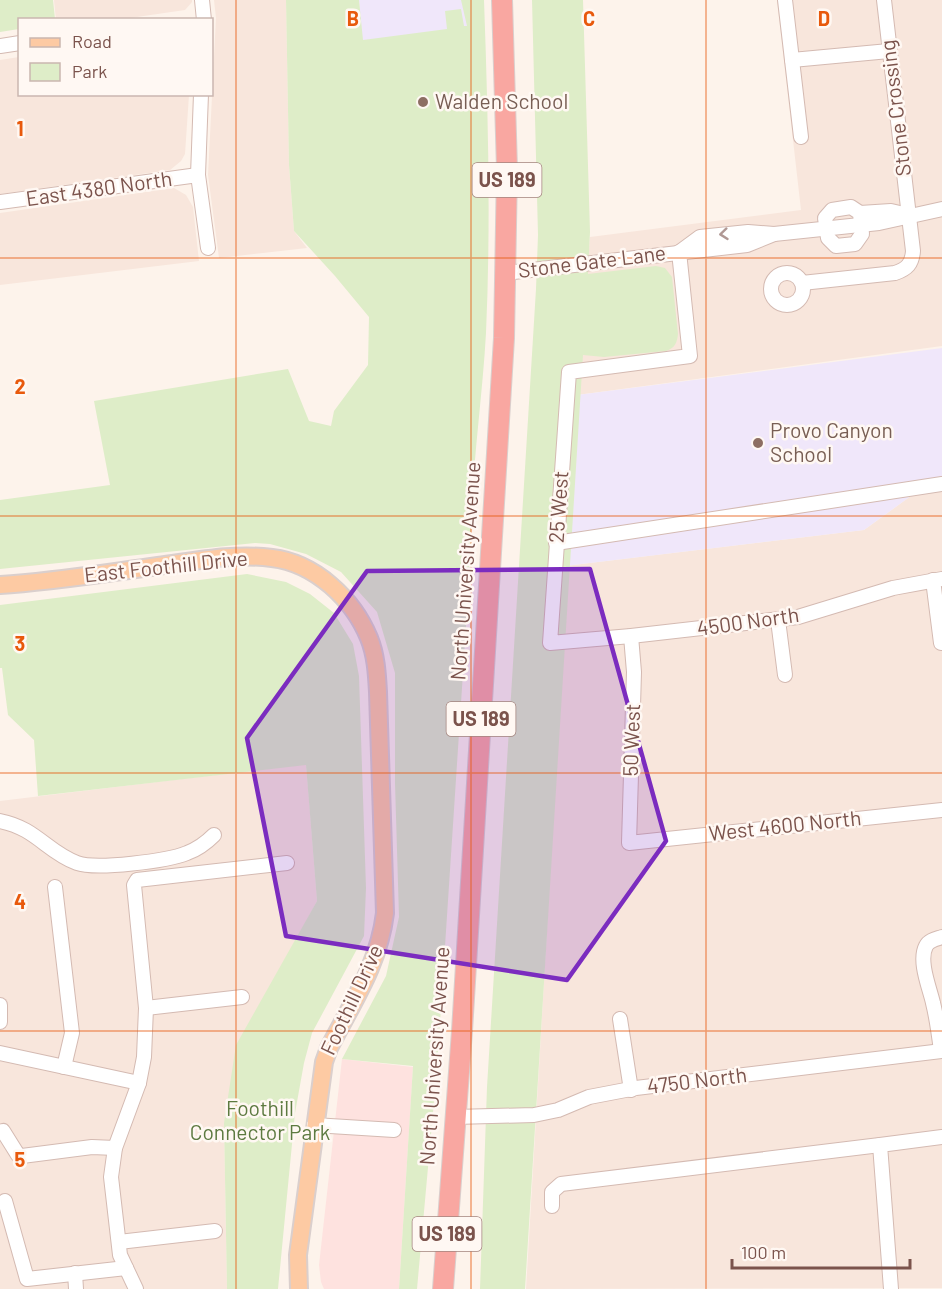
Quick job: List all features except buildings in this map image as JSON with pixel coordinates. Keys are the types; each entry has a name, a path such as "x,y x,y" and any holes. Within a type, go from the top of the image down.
{"highway":[{"name":"North University Avenue","path":"443,1289 462,1031 504,338 507,170 502,0"}],"main road":[{"name":"East Foothill Drive","path":"0,585 248,556 274,558 297,564 327,582"},
{"name":"Foothill Drive","path":"299,1289 297,1255 324,1062 328,1048 374,962 385,913 386,876 375,658 370,640 356,612 327,582"}],"street":[{"path":"200,18 202,0"},
{"path":"785,0 801,137"},
{"name":"Stone Crossing","path":"802,283 895,273 908,268 911,263 913,251 884,0"},
{"path":"0,46 18,43"},
{"path":"792,60 890,51"},
{"path":"201,96 198,175 208,248"},
{"name":"East 4380 North","path":"0,202 198,175"},
{"path":"851,207 860,219 862,234 855,244 836,246 828,238 826,228 825,218 832,210 851,207"},
{"path":"860,219 879,223 942,210"},
{"name":"Stone Gate Lane","path":"506,273 747,245 774,234 826,228"},
{"name":"25 West","path":"550,643 569,372 690,356 679,252"},
{"path":"556,543 942,484"},
{"path":"937,580 940,643"},
{"name":"4500 North","path":"550,643 798,617 893,588 937,580"},
{"path":"778,620 785,675"},
{"name":"50 West","path":"629,843 634,672 631,636"},
{"name":"West 4600 North","path":"629,843 942,810"},
{"path":"0,821 23,827 76,863 95,866 171,858 187,854 202,846 214,835"},
{"path":"136,1289 120,1255 111,1177 115,1148 139,1083 144,1057 146,1008 134,885 137,880 287,863"},
{"path":"55,887 72,1033 64,1067"},
{"path":"942,937 933,939 926,946 924,955 925,971 942,1051"},
{"path":"146,1008 242,997"},
{"path":"0,1005 0,1022"},
{"path":"620,1019 630,1090"},
{"name":"4750 North","path":"454,1117 534,1115 558,1110 589,1097 630,1090 942,1051"},
{"path":"0,1053 139,1083"},
{"path":"314,1125 394,1130"},
{"path":"0,1132 3,1131 18,1155 22,1156 92,1147 115,1148"},
{"path":"552,1206 552,1192 561,1184 942,1137"},
{"path":"880,1145 891,1289"},
{"path":"5,1201 27,1279 44,1283 75,1274 126,1268"},
{"path":"119,1242 214,1231"},
{"path":"75,1274 76,1289"}],"highlighted area":[{"path":"590,569 666,841 567,980 286,936 247,738 367,571"}],"shaded area":[{"path":"54,0 192,0 185,10 130,18 56,18"},
{"path":"214,0 286,0 289,165 294,231 307,248 219,258 208,175 216,18"},
{"path":"359,0 470,0 467,26 372,161"},
{"path":"777,0 942,0 942,346 577,395 590,237 801,210"},
{"path":"18,57 18,96 189,96 185,154 181,161 170,170 0,194 0,60"},
{"path":"174,188 186,195 193,207 199,261 0,285 0,213"},
{"name":"Provo Canyon School","path":"942,348 942,490 915,493 864,530 565,566 577,395"},
{"path":"942,490 942,1288 526,1289 565,566 864,530 915,493"},
{"path":"306,764 317,901 293,946 224,1123 227,1289 0,1289 0,801"},
{"path":"342,1059 413,1067 399,1289 324,1289 321,1282 319,1265"}],"green space":[{"path":"0,0 53,0 55,18 18,18 18,29 0,32"},
{"path":"286,0 359,0 363,40 447,29 445,11 461,9 464,26 467,26 461,0 484,0 488,166 486,333 472,496 471,551 437,1068 417,1289 399,1289 413,1066 342,1059 386,976 399,917 395,783 395,673 377,612 341,572 306,554 270,544 255,543 0,569 0,500 110,485 94,401 288,369 309,421 331,426 334,411 368,365 369,317 294,231 289,165"},
{"path":"532,0 583,0 590,232 588,274 656,266 665,268 672,277 678,334 675,345 666,351 604,357 583,355 525,1289 480,1289 487,1087 536,289 538,235"},
{"name":"Foothill Connector Park","path":"247,574 286,582 310,594 334,613 353,644 359,676 366,888 364,936 312,1033 304,1063 295,1113 278,1289 227,1289 224,1123 236,1045 317,901 306,765 38,796 34,740 8,715 2,668 0,668 0,605"}],"place":[{"name":"Walden School","path":"423,102"},
{"name":"Provo Canyon School","path":"758,443"}]}
